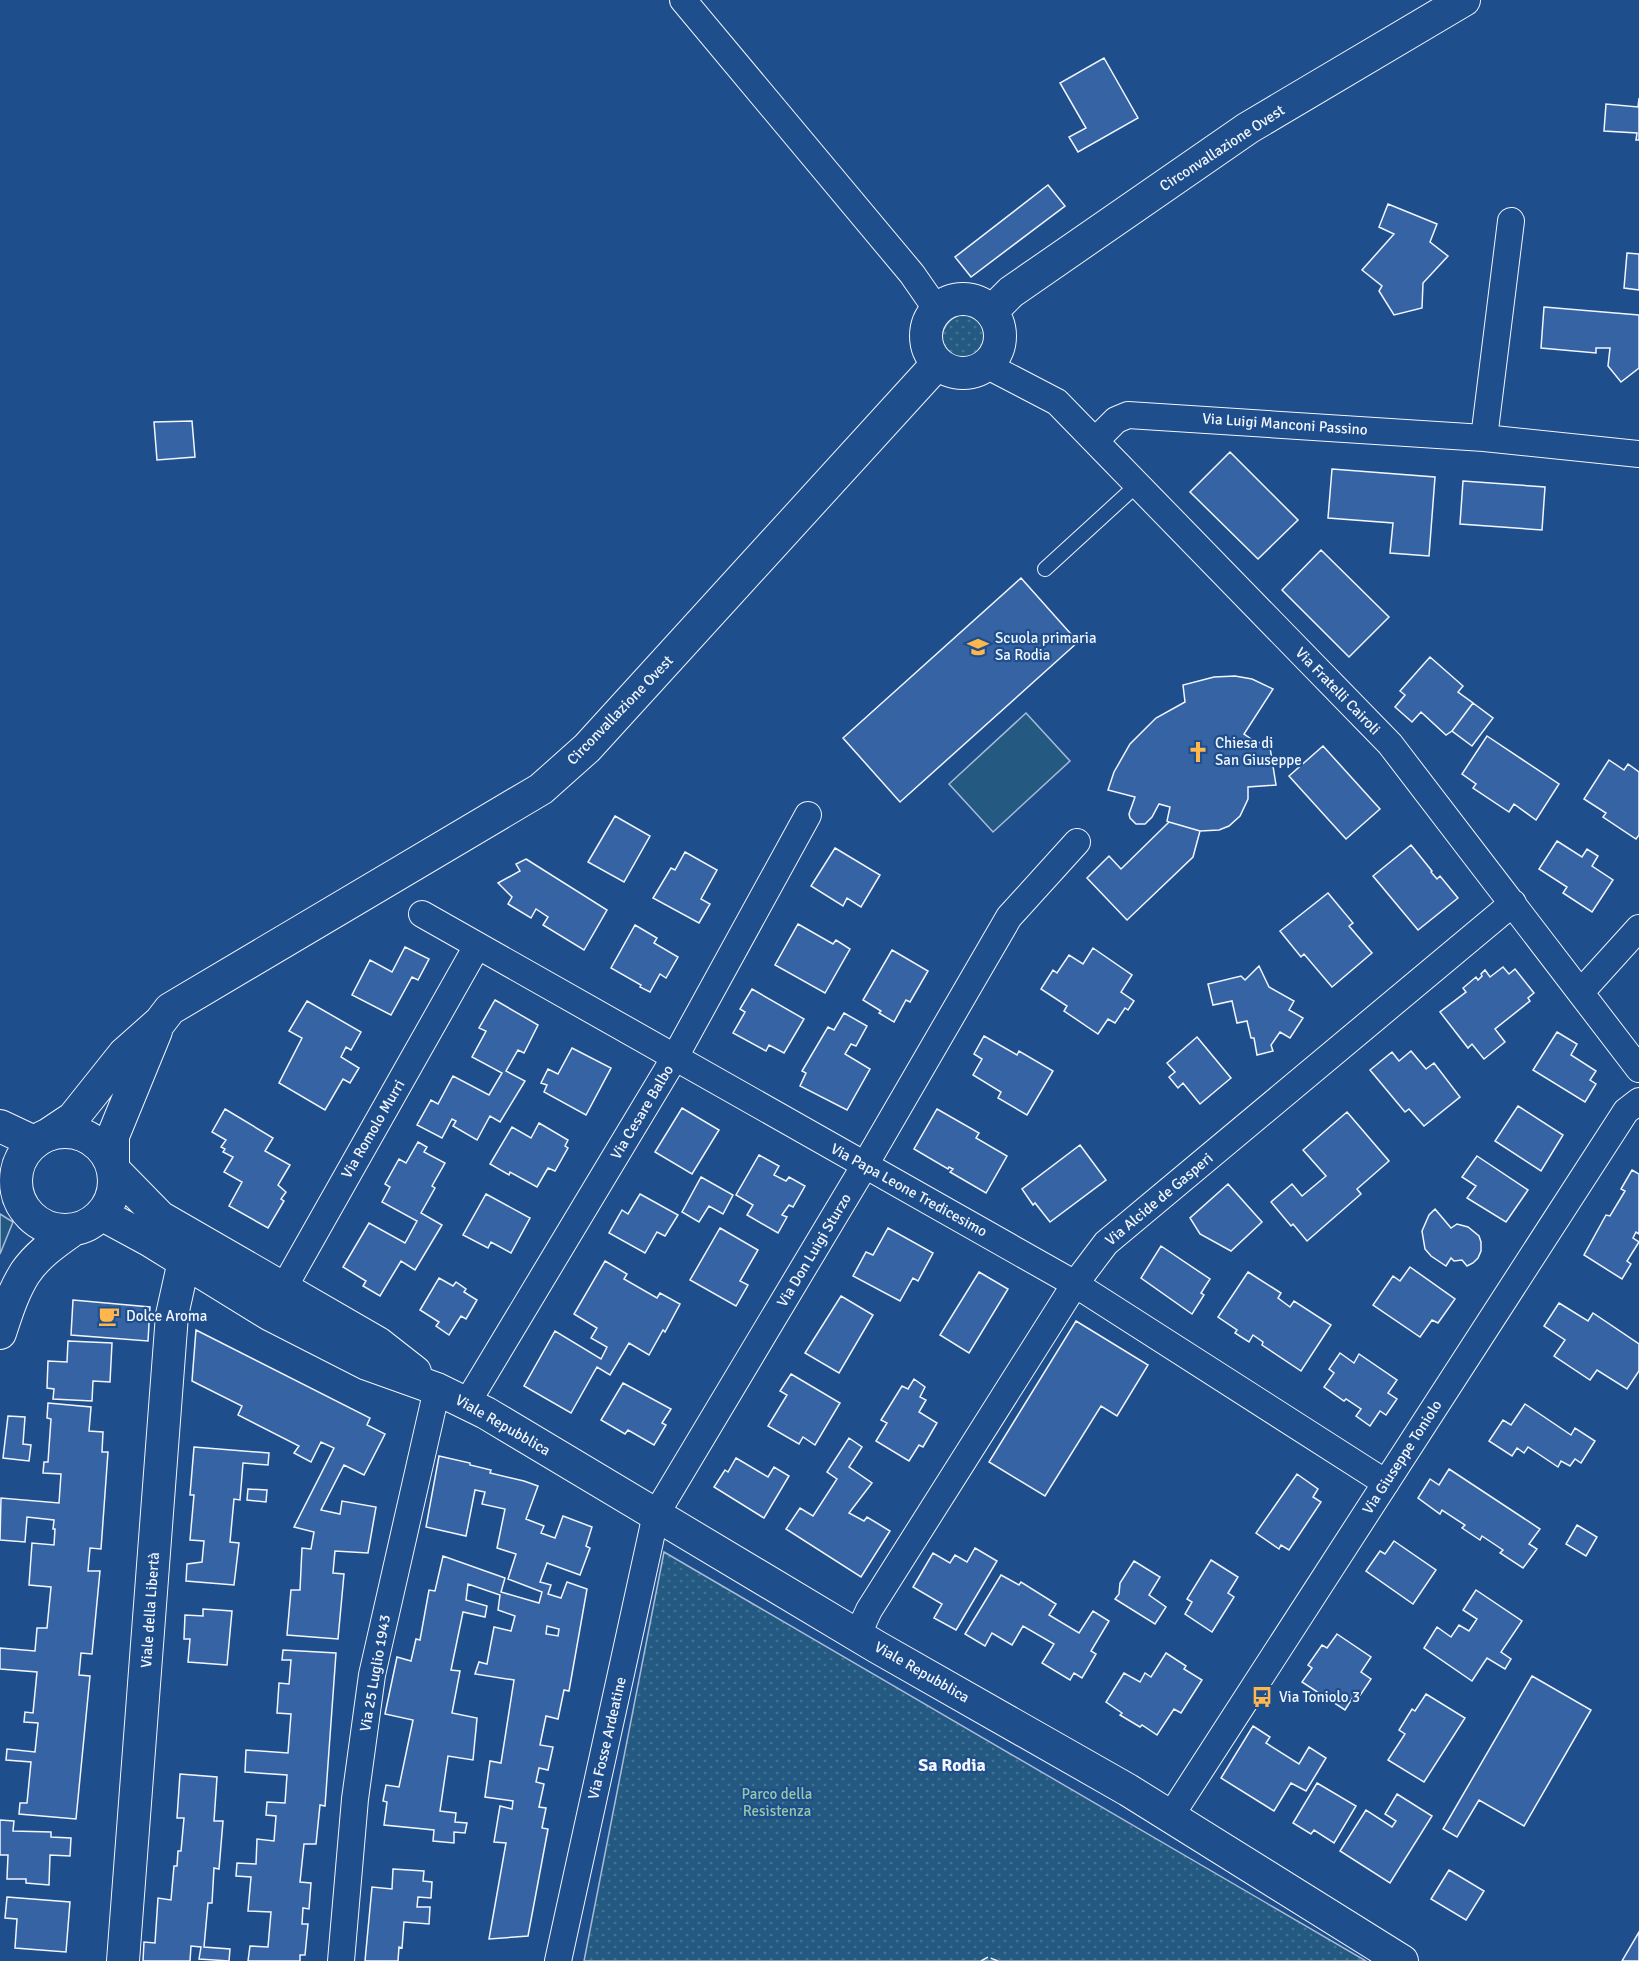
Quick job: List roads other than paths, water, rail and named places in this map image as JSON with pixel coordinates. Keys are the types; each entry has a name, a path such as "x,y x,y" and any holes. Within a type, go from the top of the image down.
{"street":[{"path":"683,0 912,274 937,310"},
{"name":"Circonvallazione Ovest","path":"991,312 1011,292 1248,128 1464,0"},
{"path":"1484,438 1511,221"},
{"path":"960,299 977,302 991,312 999,327 1000,335 996,352 986,365 962,373 945,368 939,363 929,350 926,333 932,316 937,310 952,300 960,299"},
{"name":"Circonvallazione Ovest","path":"42,1138 73,1118 124,1054 165,1016 541,789 587,748 939,363"},
{"name":"Via Fratelli Cairoli","path":"986,365 1057,402 1390,744 1639,1069"},
{"name":"Via Luigi Manconi Passino","path":"1095,441 1116,420 1128,415 1484,438 1639,454"},
{"name":"Via Cesare Balbo","path":"467,1403 675,1057 808,815"},
{"name":"Via Don Luigi Sturzo","path":"656,1514 865,1165 1009,917 1077,842"},
{"name":"Via Alcide de Gasperi","path":"858,1634 869,1610 1075,1284 1106,1243 1513,903"},
{"name":"Via Papa Leone Tredicesimo","path":"422,914 1075,1284 1386,1483"},
{"path":"1581,992 1639,928"},
{"name":"Via Romolo Murri","path":"276,1301 477,946"},
{"path":"0,1333 11,1300 26,1271 46,1250 73,1230 88,1224 101,1214 110,1201 114,1185 112,1136 165,1016"},
{"name":"Via Giuseppe Toniolo","path":"1170,1816 1626,1111 1639,1101"},
{"path":"0,1126 42,1138"},
{"path":"26,1271 12,1182 23,1154 42,1138 65,1131 81,1134 96,1142 106,1154 113,1169"},
{"name":"Viale Repubblica","path":"113,1169 160,1217 367,1364 437,1389 467,1403 1128,1790 1402,1961"},
{"path":"12,1182 29,1214 41,1224 57,1230 73,1230"},
{"name":"Viale Repubblica","path":"101,1214 184,1261 276,1301"},
{"name":"Viale della Libertà","path":"123,1961 172,1315 184,1261"},
{"name":"Via 25 Luglio 1943","path":"341,1961 355,1799 372,1675 437,1389"},
{"name":"Via Fosse Ardeatine","path":"558,1961 656,1514"}],"lane":[{"path":"1045,568 1138,484"}],"place":[{"name":"Scuola primaria Sa Rodia","path":"978,647"},
{"name":"Chiesa di San Giuseppe","path":"1198,752"},
{"name":"Dolce Aroma","path":"109,1316"},
{"name":"Via Toniolo 3","path":"1262,1697"}],"district":[{"name":"Sa Rodia","path":"952,1765"}],"park label":[{"name":"Parco della Resistenza","path":"777,1802"}]}
